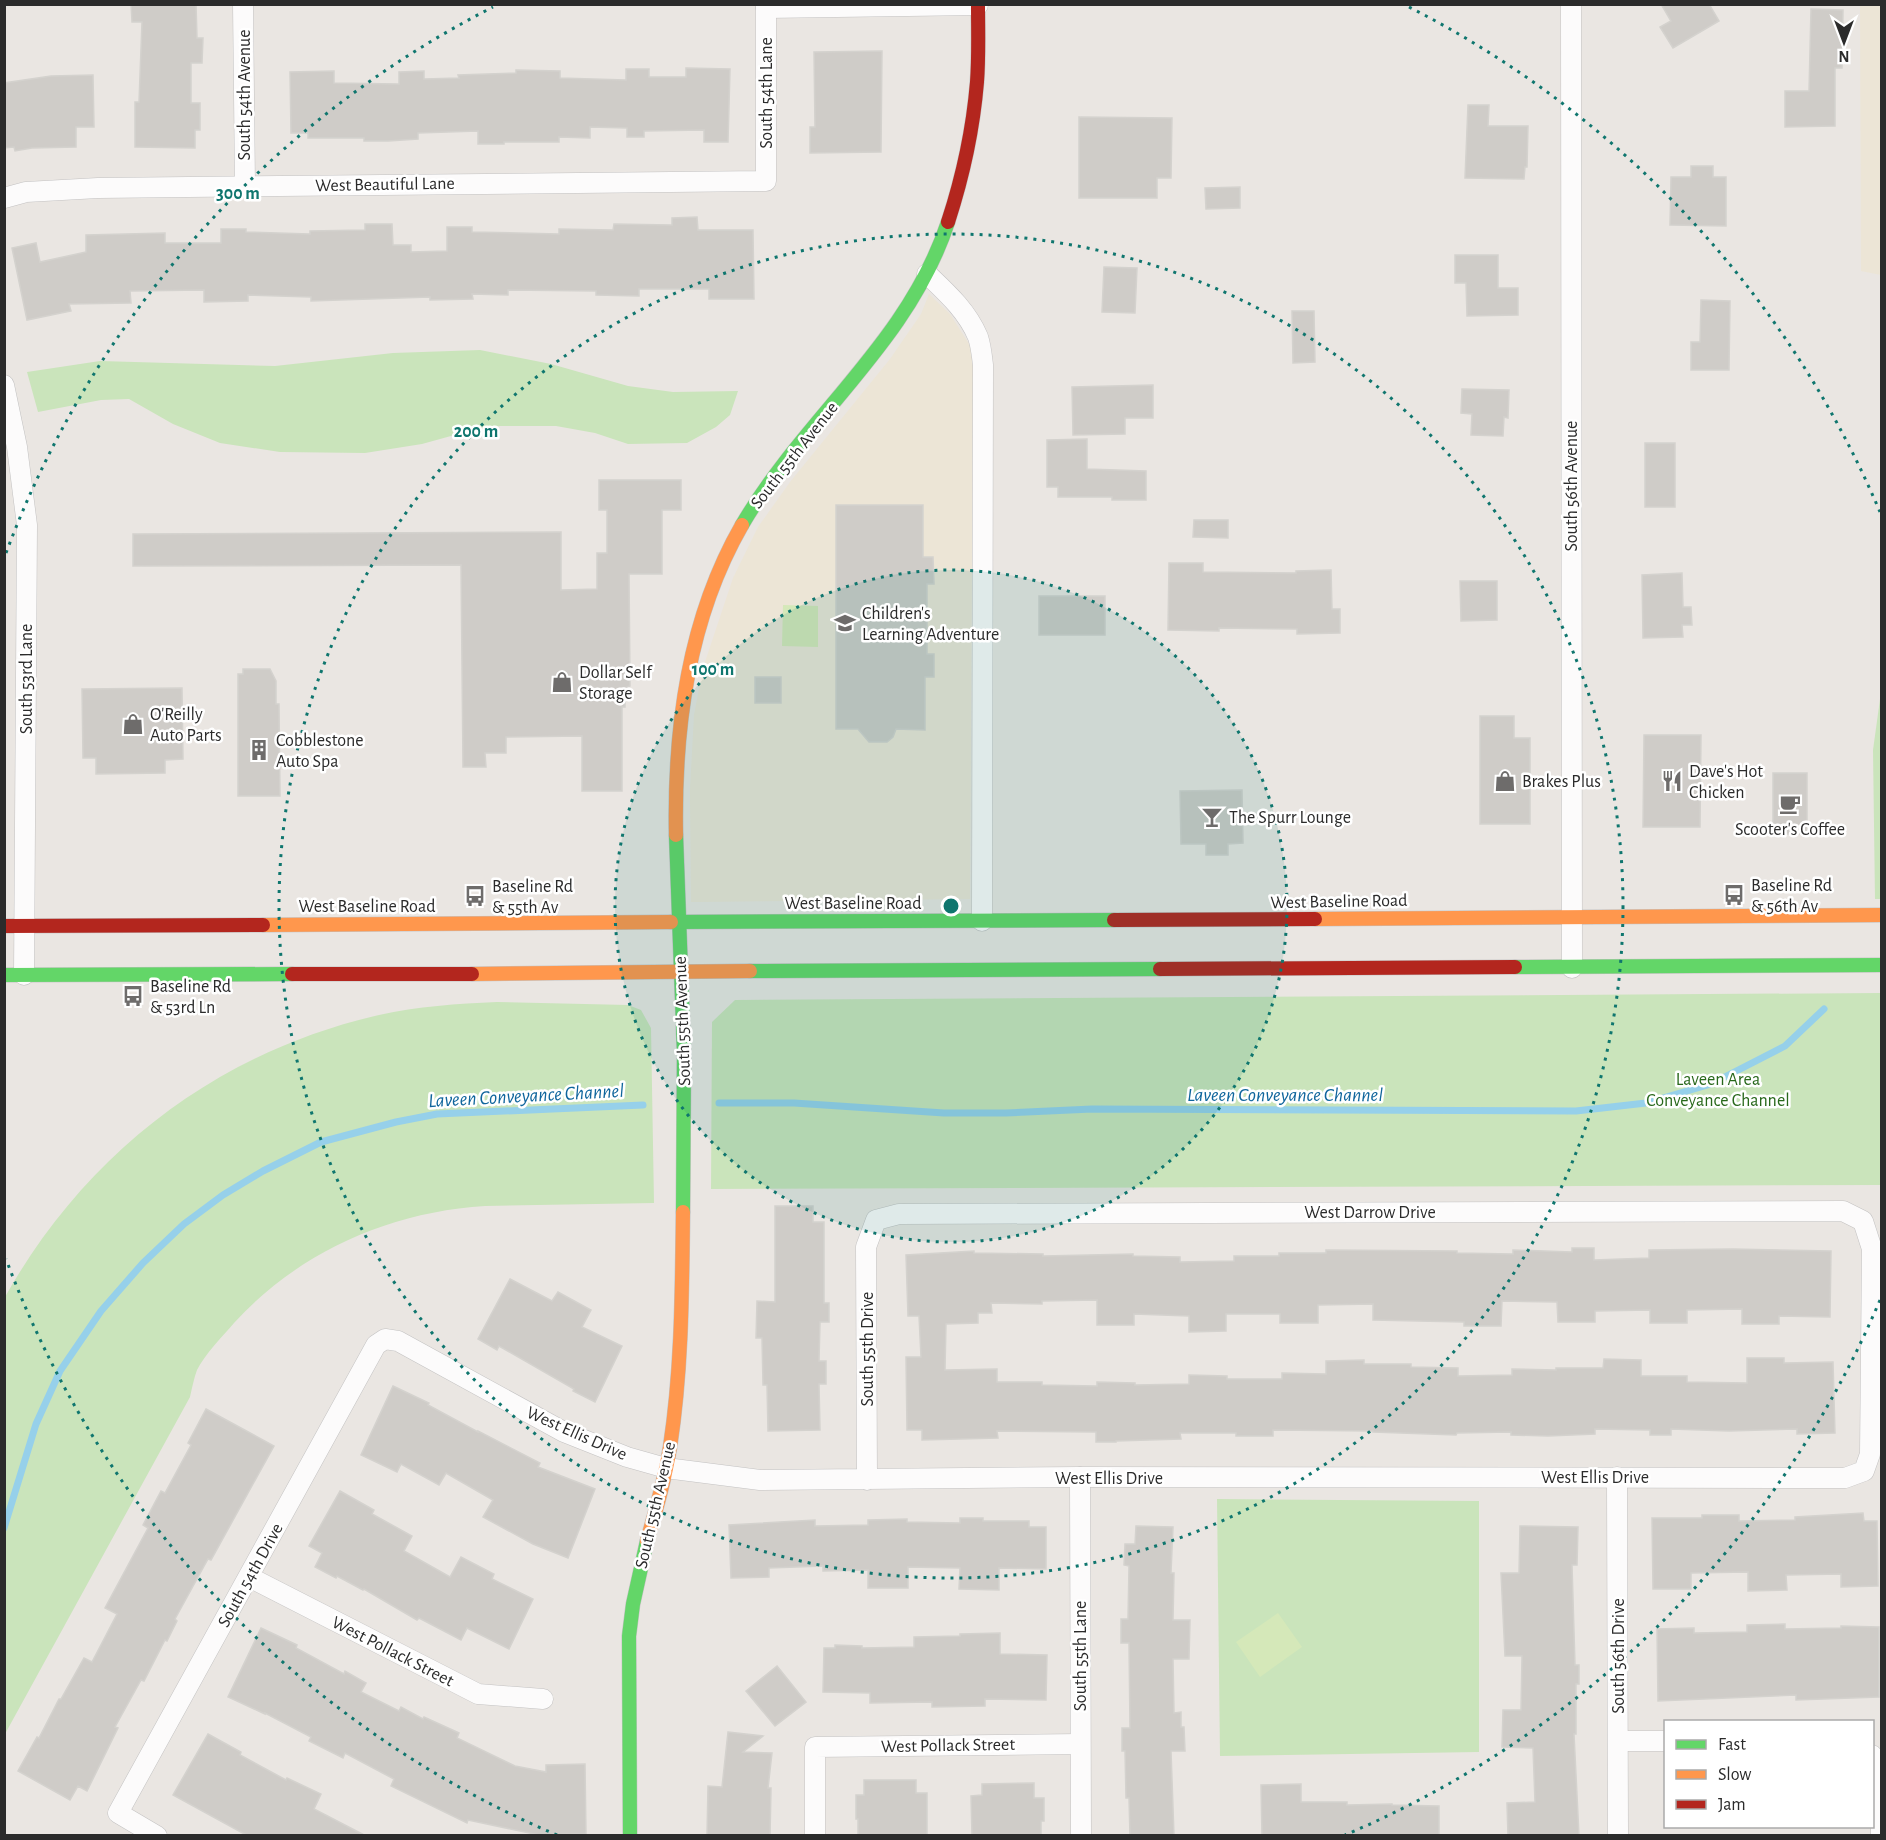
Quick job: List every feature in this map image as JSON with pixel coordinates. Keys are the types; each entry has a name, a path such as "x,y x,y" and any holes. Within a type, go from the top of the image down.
{"main road":[{"name":"South 55th Avenue","path":"630,1836 628,1677 630,1623 639,1571 671,1441 679,1344 684,1084 678,922 677,780 684,686 699,628 722,563 745,519 774,476 881,346 927,274 947,227 968,150 978,77 978,5"},
{"name":"West Baseline Road","path":"14,926 1881,915"},
{"path":"14,975 1881,965"}],"street":[{"name":"South 54th Avenue","path":"243,4 245,186"},
{"name":"South 56th Avenue","path":"1570,4 1572,968"},
{"path":"766,6 978,5"},
{"name":"South 54th Lane","path":"766,6 766,181"},
{"name":"West Beautiful Lane","path":"4,198 26,192 66,189 766,181"},
{"path":"927,274 950,295 964,312 978,339 983,365 982,921"},
{"name":"South 53rd Lane","path":"4,386 17,447 27,525 14,975"},
{"name":"West Darrow Drive","path":"876,1221 899,1214 1843,1211 1863,1221 1872,1249 1870,1454 1864,1472"},
{"name":"South 55th Drive","path":"867,1480 866,1247 876,1221"},
{"name":"West Ellis Drive","path":"385,1339 398,1341 564,1432 627,1457 666,1468 760,1480 1845,1478 1864,1472"},
{"name":"South 54th Drive","path":"157,1836 118,1814 376,1345 385,1339"},
{"name":"South 55th Lane","path":"1080,1478 1081,1836"},
{"name":"South 56th Drive","path":"1617,1478 1618,1836"},
{"name":"West Pollack Street","path":"249,1577 478,1694 543,1699"},
{"path":"1618,1741 1664,1741"},
{"name":"West Pollack Street","path":"815,1836 815,1747 1080,1744"},
{"path":"1874,1758 1880,1767 1881,1836"}],"shaded area":[{"path":"1860,5 1881,5 1881,275 1861,271"},
{"name":"Children's Learning Adventure","path":"929,294 950,314 971,347 973,368 970,899 691,902 690,790 694,715 703,668 733,578 758,527 790,482 890,359 921,314"}],"green space":[{"path":"480,350 551,364 628,386 673,392 738,391 730,415 716,427 687,443 628,444 595,433 556,426 500,426 469,431 422,444 365,453 280,452 220,443 173,424 129,399 101,400 38,412 27,372 100,361 275,366 393,353"},
{"path":"783,605 818,606 818,647 782,646"},
{"path":"1881,692 1882,899 1875,899 1873,750"},
{"name":"Laveen Area Conveyance Channel","path":"1881,993 1881,1185 711,1189 712,1022 735,1000"},
{"path":"497,1002 628,1005 641,1010 651,1028 654,1203 485,1206 414,1217 348,1240 317,1256 260,1298 234,1323 200,1364 190,1397 5,1734 5,1297 38,1245 75,1197 116,1154 162,1116 211,1083 264,1054 320,1032 379,1015 423,1007"},
{"path":"1217,1499 1479,1501 1479,1752 1220,1756"},
{"path":"1278,1613 1302,1647 1260,1677 1236,1642"}],"building":[{"path":"131,4 196,4 197,38 203,38 202,63 191,63 191,103 200,103 200,130 195,130 195,148 135,147 135,102 139,102 142,22 132,22"},
{"path":"1661,4 1709,4 1719,21 1673,48 1660,27 1671,21"},
{"path":"1811,9 1843,10 1842,68 1835,68 1835,126 1785,127 1785,91 1809,91"},
{"path":"882,51 881,152 810,153 810,127 815,127 814,52"},
{"path":"686,68 730,69 728,142 704,142 704,130 644,131 644,137 627,137 627,128 590,127 590,138 559,137 559,142 504,142 504,144 478,144 478,131 418,133 418,139 388,141 364,141 364,138 308,138 308,133 291,133 290,72 334,71 334,83 399,84 399,72 424,71 424,79 516,73 516,70 560,71 560,78 626,80 626,69 649,69 649,77 686,77"},
{"path":"93,75 94,127 76,127 76,147 32,148 15,151 14,147 4,148 4,83 51,76"},
{"path":"1468,105 1489,105 1488,126 1528,126 1527,167 1525,167 1524,179 1465,178"},
{"path":"1079,117 1172,118 1171,178 1157,178 1157,198 1079,198"},
{"path":"1691,166 1713,166 1713,177 1726,177 1726,226 1670,225 1671,177 1691,177"},
{"path":"1240,187 1240,208 1206,209 1205,188"},
{"path":"697,217 698,230 753,230 754,299 709,299 709,289 639,289 639,296 596,295 596,291 508,290 508,295 472,294 473,299 430,300 430,297 311,301 311,297 248,295 248,301 204,302 204,290 130,291 131,303 69,304 71,311 27,320 12,248 36,243 40,262 86,252 86,235 165,233 165,243 221,243 221,229 310,234 310,231 365,230 365,224 392,224 393,245 411,245 411,252 447,251 447,227 472,227 472,232 559,234 559,229 613,230 614,224 672,225 672,218"},
{"path":"1455,255 1498,255 1498,288 1518,288 1518,315 1467,316 1466,283 1455,283"},
{"path":"1104,267 1137,268 1135,313 1102,312"},
{"path":"1701,300 1730,301 1729,370 1691,370 1691,342 1700,342"},
{"path":"1292,311 1314,311 1315,362 1293,363"},
{"path":"1153,385 1153,418 1125,418 1125,434 1073,435 1072,387"},
{"path":"1462,389 1509,390 1508,418 1504,417 1503,436 1471,435 1472,414 1461,413"},
{"path":"1087,439 1087,469 1146,471 1146,500 1112,500 1112,497 1058,497 1058,487 1047,487 1047,440"},
{"path":"1645,443 1675,443 1675,507 1645,507"},
{"path":"599,480 681,480 681,510 662,510 662,574 629,574 630,686 625,688 625,707 622,707 622,791 582,791 582,736 506,737 506,753 485,753 486,767 463,767 461,565 133,566 133,534 561,532 561,590 597,589 597,553 607,553 607,510 599,510"},
{"path":"836,505 923,505 923,557 933,557 934,584 927,584 927,654 934,654 934,677 925,677 925,730 896,729 893,737 887,742 869,742 858,729 836,729"},
{"path":"1194,520 1228,520 1228,538 1193,537"},
{"path":"1169,563 1203,563 1203,572 1296,573 1296,571 1331,570 1332,609 1340,609 1340,633 1297,634 1297,629 1168,630"},
{"path":"1682,573 1683,607 1691,607 1692,625 1682,625 1683,637 1643,638 1642,575"},
{"path":"1460,581 1497,581 1497,620 1461,621"},
{"path":"1039,596 1105,596 1105,635 1039,635"},
{"name":"Cobblestone Auto Spa","path":"243,669 270,669 276,681 276,704 279,704 280,796 238,796 238,674 243,674"},
{"path":"755,677 781,677 781,703 755,703"},
{"name":"O'Reilly Auto Parts","path":"182,688 183,759 165,760 165,773 96,774 96,758 83,758 82,689"},
{"name":"Brakes Plus","path":"1480,716 1514,716 1514,738 1530,738 1530,824 1480,824"},
{"name":"Dave's Hot Chicken","path":"1644,735 1701,735 1700,827 1643,827"},
{"name":"Scooter's Coffee","path":"1773,773 1807,773 1807,834 1773,834"},
{"name":"The Spurr Lounge","path":"1242,790 1243,843 1228,844 1228,855 1206,855 1206,844 1181,844 1180,791"},
{"path":"775,1206 813,1206 813,1222 824,1222 824,1303 829,1303 829,1322 820,1322 819,1361 826,1361 826,1384 819,1384 820,1430 768,1431 767,1385 763,1385 762,1338 756,1338 757,1301 775,1302"},
{"path":"1572,1248 1594,1248 1594,1260 1649,1258 1649,1250 1831,1251 1830,1317 1779,1316 1779,1324 1742,1324 1742,1309 1687,1310 1687,1323 1650,1323 1650,1310 1595,1311 1595,1322 1558,1322 1557,1302 1502,1301 1501,1326 1464,1326 1464,1322 1373,1320 1373,1304 1318,1305 1318,1323 1280,1323 1280,1314 1226,1314 1226,1331 1189,1332 1189,1316 1134,1314 1134,1325 1097,1325 1097,1300 1042,1301 1042,1304 991,1303 992,1313 978,1313 978,1323 946,1324 945,1370 997,1369 997,1382 1097,1386 1097,1382 1135,1383 1135,1385 1189,1384 1189,1375 1227,1376 1227,1379 1282,1379 1282,1373 1326,1374 1326,1361 1364,1360 1364,1364 1411,1364 1411,1367 1458,1368 1458,1376 1512,1375 1512,1369 1603,1368 1604,1359 1641,1360 1641,1376 1687,1376 1687,1382 1747,1383 1747,1358 1784,1358 1784,1363 1833,1362 1835,1433 1797,1434 1797,1429 1729,1431 1671,1429 1671,1435 1650,1435 1650,1430 1595,1429 1595,1434 1548,1436 1511,1435 1511,1432 1457,1433 1456,1435 1273,1430 1273,1436 1236,1436 1236,1433 1180,1433 1181,1439 1096,1442 1096,1432 997,1431 998,1438 922,1440 922,1430 907,1430 906,1357 921,1357 919,1316 908,1316 906,1255 974,1251 974,1253 1043,1254 1043,1256 1133,1254 1133,1256 1180,1257 1180,1262 1234,1261 1234,1256 1326,1253 1326,1250 1457,1251 1457,1253 1513,1254 1513,1250 1572,1252"},
{"path":"510,1279 552,1301 558,1292 591,1310 582,1327 622,1346 595,1402 499,1346 497,1350 478,1339"},
{"path":"393,1386 540,1463 538,1467 595,1489 568,1558 533,1544 483,1517 493,1500 446,1473 439,1485 401,1464 397,1472 361,1455"},
{"path":"206,1409 274,1446 211,1560 208,1559 175,1619 177,1621 167,1641 165,1640 144,1681 141,1680 115,1727 118,1728 87,1791 78,1786 70,1800 18,1771 84,1658 92,1662 117,1614 105,1608 148,1528 143,1525 161,1491 165,1493 191,1445 188,1443"},
{"path":"340,1491 374,1510 372,1514 412,1536 404,1551 450,1577 461,1557 494,1574 492,1579 533,1599 509,1649 467,1628 461,1640 419,1618 417,1620 364,1589 315,1567 322,1553 309,1546"},
{"path":"1863,1513 1864,1521 1877,1521 1878,1586 1841,1587 1841,1574 1786,1575 1787,1590 1748,1591 1748,1572 1691,1573 1691,1589 1653,1589 1652,1518 1739,1515 1739,1521 1795,1520 1795,1517"},
{"path":"960,1518 983,1518 983,1521 1029,1521 1029,1527 1046,1527 1046,1569 999,1568 999,1590 959,1589 960,1568 908,1567 908,1588 868,1588 868,1570 823,1571 823,1566 769,1568 769,1577 731,1578 729,1525 815,1520 815,1526 868,1525 868,1520 907,1519 907,1522 960,1523"},
{"path":"1136,1526 1173,1527 1171,1573 1174,1573 1173,1620 1190,1620 1189,1659 1173,1659 1174,1713 1181,1712 1185,1751 1171,1751 1174,1836 1130,1836 1125,1751 1122,1751 1122,1728 1130,1728 1129,1643 1121,1643 1121,1619 1128,1619 1129,1566 1124,1565 1125,1544 1135,1544"},
{"path":"1520,1526 1578,1527 1577,1565 1572,1565 1575,1665 1579,1665 1579,1684 1576,1684 1576,1734 1574,1734 1579,1836 1508,1836 1507,1803 1535,1802 1533,1748 1502,1747 1503,1710 1521,1710 1522,1656 1505,1656 1501,1573 1519,1573"},
{"path":"1785,1624 1785,1629 1841,1628 1841,1626 1879,1627 1879,1697 1796,1700 1796,1695 1658,1701 1657,1629 1694,1628 1694,1633 1747,1632 1747,1625"},
{"path":"261,1628 297,1645 296,1648 344,1674 345,1671 366,1683 361,1692 399,1711 401,1707 423,1719 424,1717 459,1733 457,1738 515,1766 546,1772 546,1765 585,1764 586,1834 539,1835 468,1820 467,1823 391,1786 394,1779 345,1753 343,1758 309,1741 311,1737 228,1697"},
{"path":"1000,1633 1000,1654 1047,1655 1046,1700 985,1699 985,1706 932,1707 932,1702 870,1703 870,1693 823,1692 824,1648 835,1648 835,1645 862,1646 862,1648 914,1647 914,1637"},
{"path":"777,1666 806,1702 775,1726 746,1691"},
{"path":"728,1732 763,1736 743,1752 772,1753 768,1788 771,1788 770,1836 707,1836 708,1786 722,1787"},
{"path":"208,1734 241,1752 240,1755 286,1780 287,1778 321,1794 314,1809 366,1836 248,1836 173,1795"},
{"path":"864,1780 916,1780 916,1793 927,1793 927,1836 858,1836 856,1795 864,1795"},
{"path":"1034,1783 1034,1798 1044,1798 1044,1821 1041,1821 1041,1836 972,1836 971,1796 982,1795 982,1784"},
{"path":"1301,1784 1301,1802 1439,1806 1439,1836 1262,1836 1261,1785"}],"waterway":[{"name":"Laveen Conveyance Channel","path":"719,1103 794,1103 944,1113 1092,1109 1576,1111 1646,1103 1711,1084 1785,1046 1824,1009"},
{"name":"Laveen Conveyance Channel","path":"4,1528 36,1424 60,1371 101,1311 143,1263 184,1224 223,1195 263,1171 321,1142 396,1122 437,1114 643,1105"}],"traffic: fast":[{"path":"742,525 767,486 795,449 854,379 908,306 930,266 948,222"},
{"path":"676,835 684,1053 683,1212"},
{"path":"671,922 1114,920"},
{"path":"1515,967 1882,965"},
{"path":"750,971 1160,969"},
{"path":"4,975 292,974"},
{"path":"630,1836 629,1636 633,1604 647,1541"}],"traffic: slow":[{"path":"676,835 678,755 688,675 709,598 742,525"},
{"path":"1315,919 1882,915"},
{"path":"263,925 671,922"},
{"path":"472,974 750,971"},
{"path":"647,1541 666,1471 674,1418 681,1330 683,1212"}],"traffic: jam":[{"path":"948,222 963,170 973,118 978,72 978,4"},
{"path":"1114,920 1315,919"},
{"path":"4,926 263,925"},
{"path":"1160,969 1515,967"},
{"path":"292,974 472,974"}],"place":[{"name":"Children's Learning Adventure","path":"845,623"},
{"name":"Dollar Self Storage","path":"562,682"},
{"name":"O'Reilly Auto Parts","path":"133,724"},
{"name":"Cobblestone Auto Spa","path":"259,750"},
{"name":"Brakes Plus","path":"1505,781"},
{"name":"Dave's Hot Chicken","path":"1672,781"},
{"name":"Scooter's Coffee","path":"1790,804"},
{"name":"The Spurr Lounge","path":"1212,817"},
{"name":"Baseline Rd & 56th Av","path":"1734,895"},
{"name":"Baseline Rd & 55th Av","path":"475,896"},
{"name":"Baseline Rd & 53rd Ln","path":"133,996"}]}
